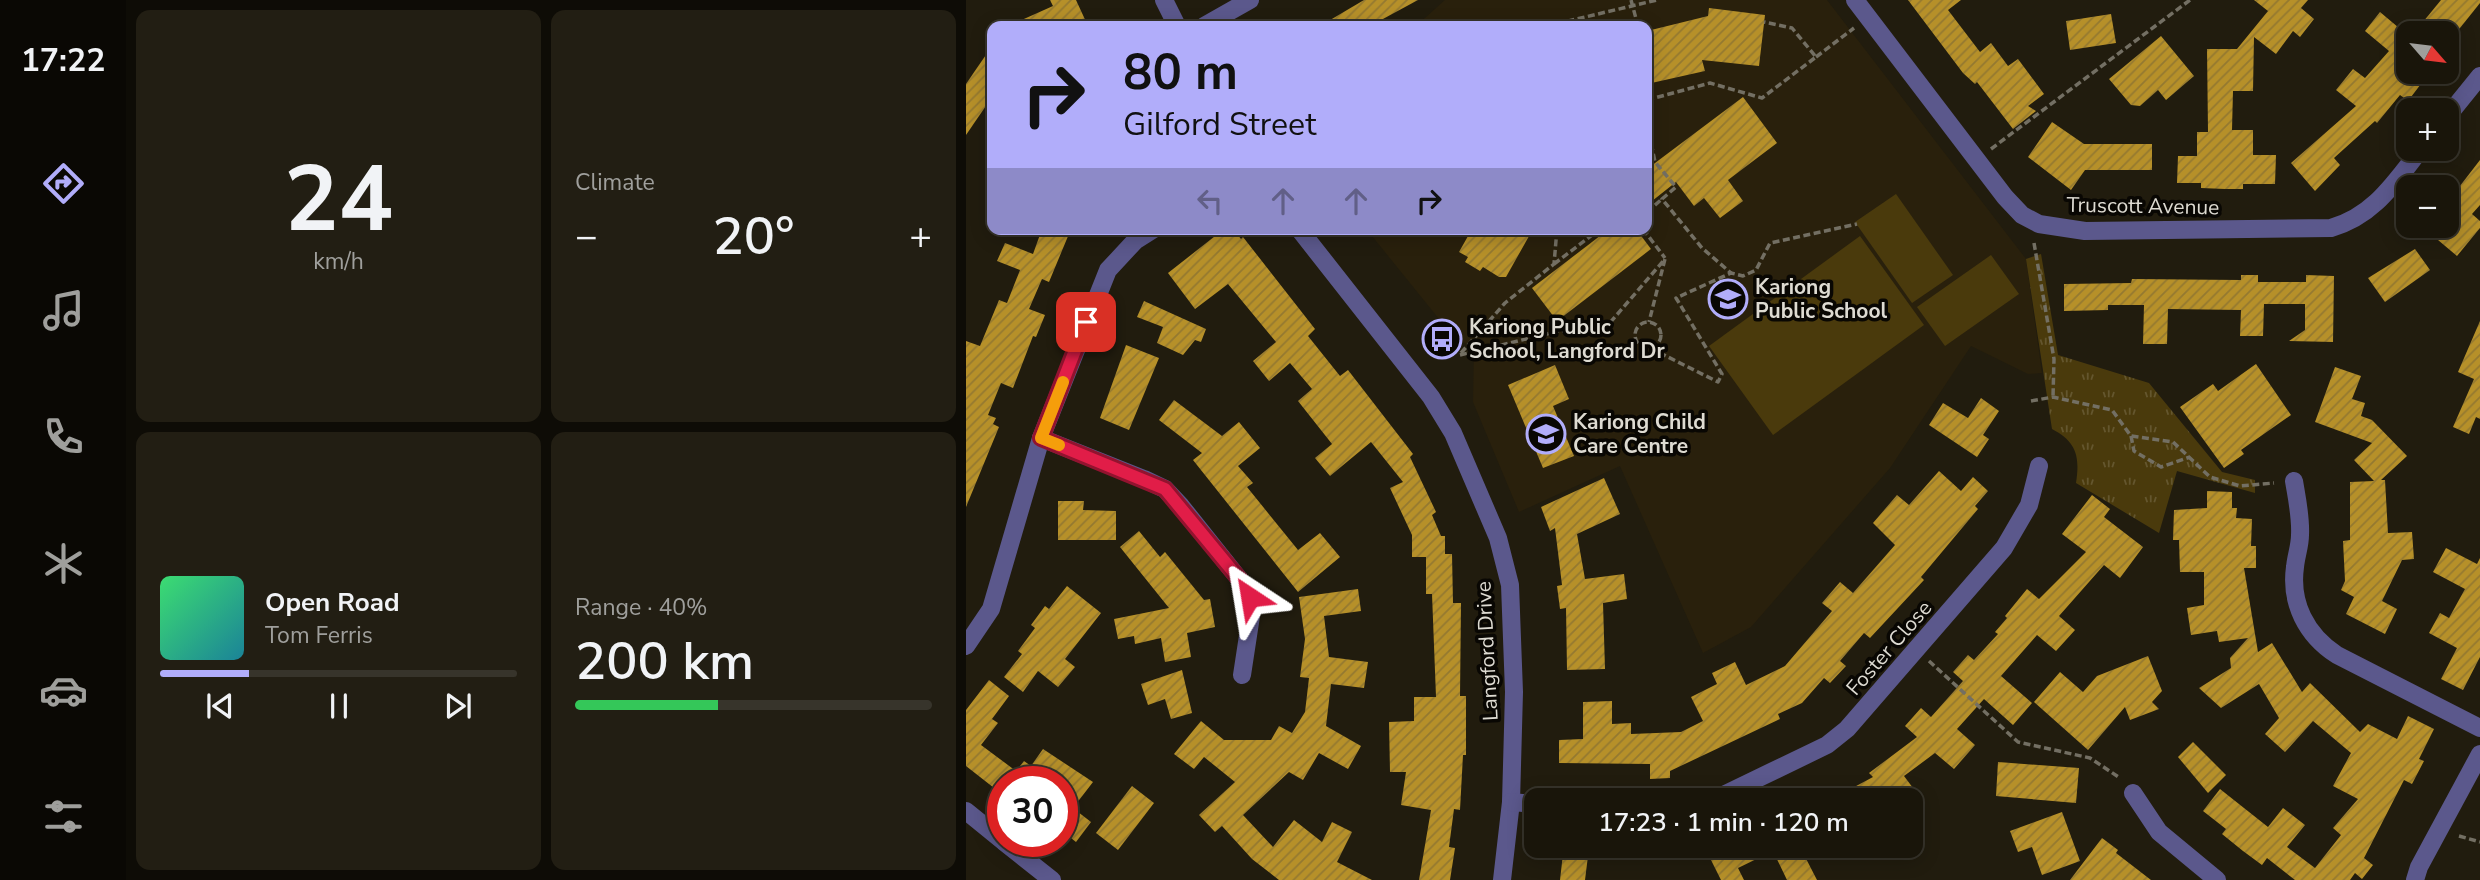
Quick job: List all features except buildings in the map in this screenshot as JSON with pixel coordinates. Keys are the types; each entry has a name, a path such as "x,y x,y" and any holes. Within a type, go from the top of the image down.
{"street":[{"path":"1164,0 1174,21"},
{"path":"1214,21 1250,0"},
{"name":"Truscott Avenue","path":"1855,0 2022,215 2039,224 2085,231 2331,228 2353,222 2367,211 2411,161"},
{"path":"2459,102 2480,76"},
{"path":"966,646 991,609 1041,438 1108,270 1145,235"},
{"name":"Langford Drive","path":"1304,235 1431,397 1458,443 1497,538 1510,585 1513,639 1511,802 1503,880"},
{"path":"1041,438 1165,489 1181,506 1240,580 1250,597 1251,616 1242,675"},
{"name":"Foster Close","path":"1738,788 1827,745 1847,729 2004,548 2029,505 2039,466"},
{"path":"2294,481 2300,529 2294,569 2295,600 2303,620 2316,638 2336,655 2480,728"},
{"path":"2415,880 2419,867 2480,754"},
{"path":"2133,793 2158,832 2217,880"},
{"path":"1511,802 1524,803"},
{"path":"966,811 987,828"},
{"path":"1023,857 1052,880"}],"path":[{"path":"1631,0 1637,21"},
{"path":"1568,21 1657,0"},
{"path":"1978,159 2190,0"},
{"path":"1652,99 1710,83 1762,98 1868,17"},
{"path":"1764,22 1792,28 1816,57"},
{"path":"1652,147 1655,162 1676,187 1652,208"},
{"path":"1662,199 1702,247 1731,272 1743,276 1756,270 1770,243 1857,224"},
{"path":"2039,224 2034,240 2054,359 2053,397"},
{"path":"1554,264 1556,235"},
{"path":"1592,235 1505,303 1460,355 1559,331 1602,332 1665,259"},
{"path":"1647,235 1665,259"},
{"path":"1649,322 1665,259"},
{"path":"1650,348 1660,340 1661,332 1656,325 1649,322 1638,327 1635,335 1642,346 1718,382 1722,374 1676,298 1731,272"},
{"path":"2031,401 2053,397 2112,410 2131,436 2134,451 2161,467 2190,457"},
{"path":"2131,436 2174,442 2210,477 2240,486 2294,481"},
{"path":"1917,650 2018,742 2090,758 2114,772 2133,793"}],"shaded area":[{"name":"Kariong Public School","path":"1445,0 1827,0 2026,259 2042,373 2028,374 1971,346 1890,468 1751,627 1703,653 1620,466 1519,512 1473,402 1474,346 1456,340 1372,236 1364,235 1652,235 1652,21 1422,21"}],"green space":[{"path":"1896,194 1953,275 1912,303 1855,222"},
{"path":"1860,236 1924,325 1773,435 1709,346"},
{"path":"2041,254 2058,355 2149,383 2222,472 2255,480 2255,493 2177,471 2159,533 2076,483 2075,451 2067,439 2052,429 2026,259"},
{"path":"1991,255 2019,294 1945,346 1917,307"}],"slow traffic":[{"path":"1059,445 1041,438 1063,382"}],"place":[{"name":"Kariong Public School","path":"1728,299"},
{"name":"Kariong Public School, Langford Dr","path":"1442,339"},
{"name":"Kariong Child Care Centre","path":"1546,434"}],"route":[{"path":"1086,322 1041,438 1165,489 1240,580 1250,597"}]}
